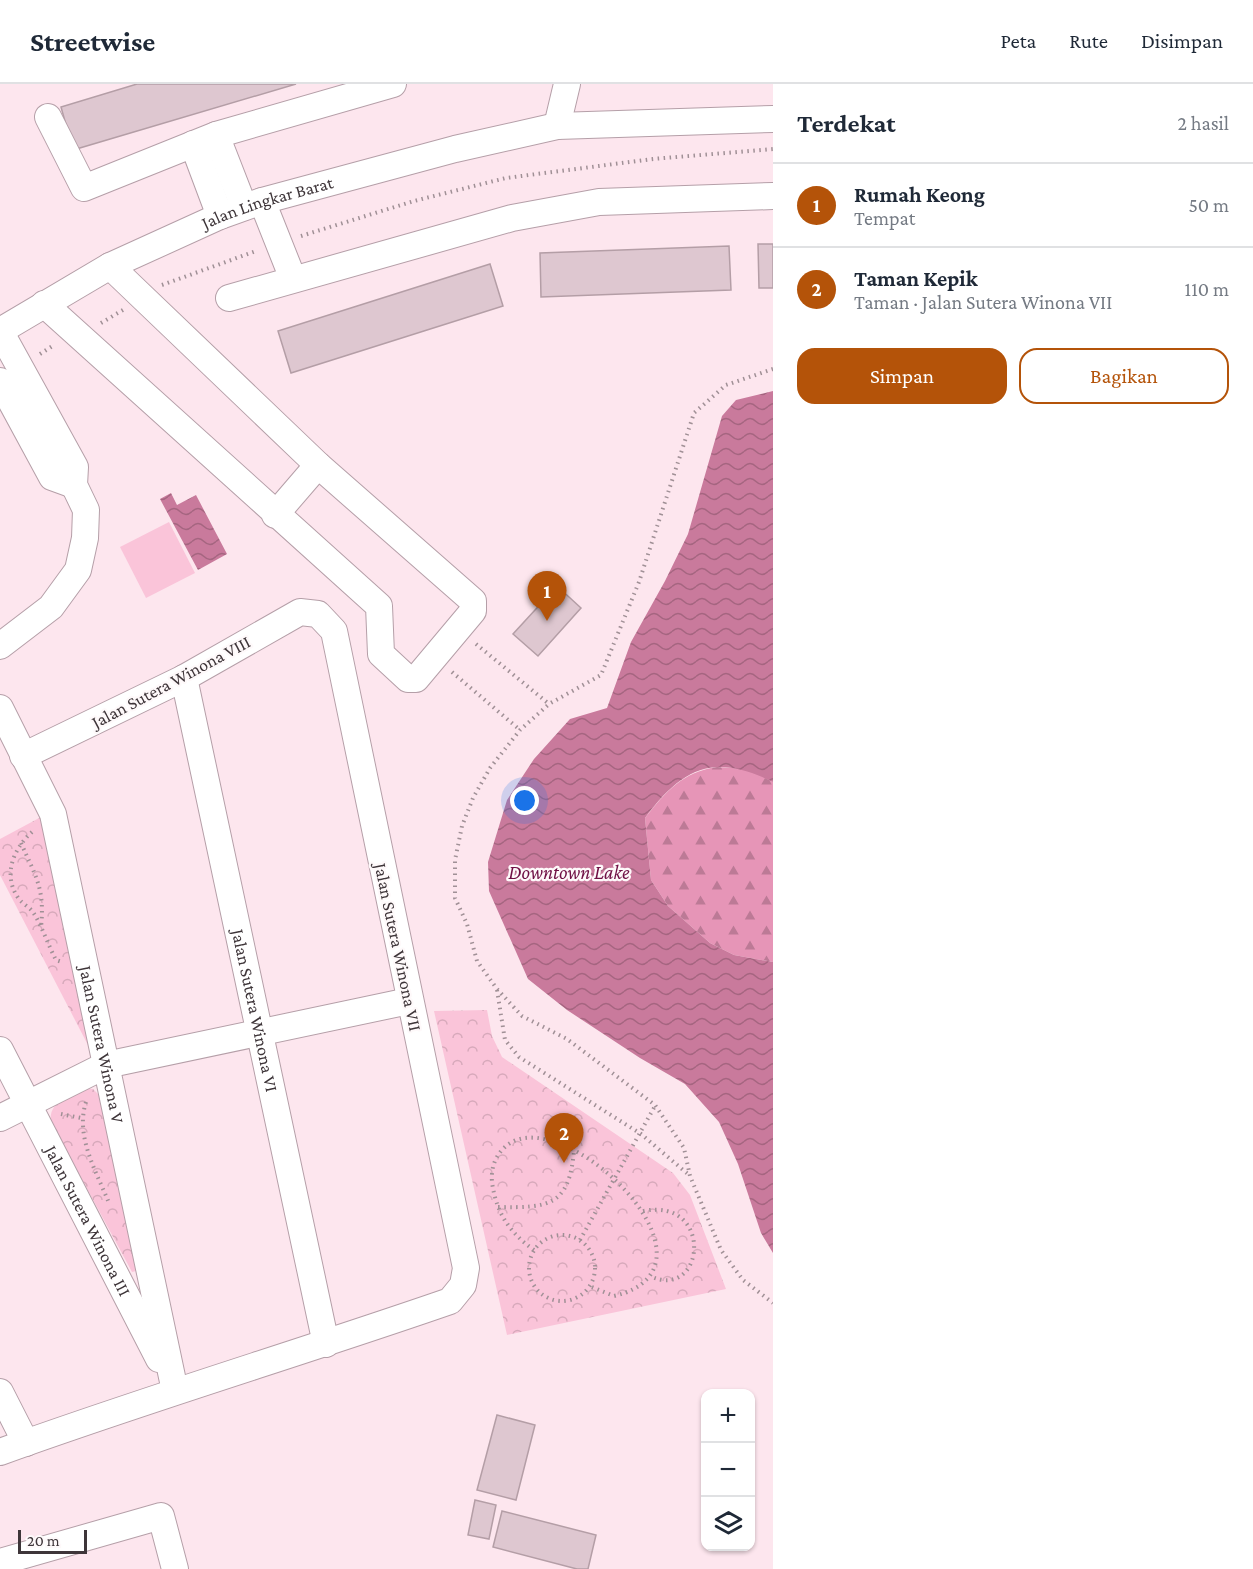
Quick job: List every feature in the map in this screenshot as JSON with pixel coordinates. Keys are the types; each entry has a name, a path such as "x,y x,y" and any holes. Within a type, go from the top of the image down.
{"street":[{"path":"48,117 84,188 205,140 393,84"},
{"path":"557,126 567,84"},
{"name":"Jalan Lingkar Barat","path":"0,331 111,266 220,216 253,204 455,149 557,126 773,119"},
{"path":"205,140 253,204 293,279"},
{"path":"205,140 220,216"},
{"path":"229,297 512,218 598,202 773,196"},
{"path":"44,304 275,515 379,606 381,654 408,680 416,679 473,611 473,601 318,465 111,266"},
{"path":"0,331 75,467 74,485 86,510 85,538 78,570 51,607 0,646"},
{"path":"0,381 52,477 74,485"},
{"path":"275,515 318,465"},
{"name":"Jalan Sutera Winona VIII","path":"23,756 184,678 300,612 318,614"},
{"name":"Jalan Sutera Winona VII","path":"318,614 334,631 466,1268 463,1285 450,1301 326,1344"},
{"name":"Jalan Sutera Winona VI","path":"184,678 326,1344"},
{"name":"Jalan Sutera Winona V","path":"0,708 53,814 175,1391"},
{"path":"0,1118 106,1065 409,1001"},
{"name":"Jalan Sutera Winona III","path":"0,1050 29,1102 175,1391"},
{"path":"0,1452 175,1391 326,1344"},
{"path":"0,1392 26,1443"},
{"path":"0,1562 161,1516 175,1569"}],"path":[{"path":"773,369 726,385 694,413 639,582 601,675 549,704 520,730 490,768 472,798 462,826 455,860 455,898 467,924 477,960 497,989 522,1016 567,1039 655,1105 684,1148 690,1176 721,1250 743,1280 773,1303"},
{"path":"459,630 549,704"},
{"path":"435,657 520,730"},
{"path":"53,814 20,843 10,867 12,883 18,898 33,913 56,960 62,962 83,960"},
{"path":"20,843 41,889 44,903 40,928"},
{"path":"497,989 505,1040 519,1057 641,1134 690,1176"},
{"path":"88,1096 81,1118 84,1139 112,1212"},
{"path":"580,1240 614,1177 641,1134 655,1105"},
{"path":"534,1250 507,1227 498,1207 491,1176 494,1162 508,1143 528,1137 555,1142 574,1151 614,1177 642,1211 654,1234 657,1259 650,1276 639,1286 614,1296 589,1286"},
{"path":"498,1207 534,1207 555,1201 568,1184 574,1151"},
{"path":"642,1211 663,1209 674,1213 691,1230 696,1242 695,1254 688,1268 680,1276 670,1281 660,1281 650,1276"},
{"path":"560,1234 580,1240 588,1247 595,1266 589,1286 582,1294 560,1301 539,1292 530,1272 534,1250 541,1242 560,1234"}],"green space":[{"path":"169,522 195,573 146,598 120,547"},
{"path":"717,767 748,769 773,782 773,962 734,955 710,943 668,906 651,880 645,818 676,784 694,773"},
{"path":"41,817 90,1049 0,875 0,839"},
{"path":"487,1010 492,1036 502,1057 673,1173 690,1195 726,1289 507,1335 434,1011"},
{"path":"85,1088 93,1089 101,1097 136,1271 132,1272 51,1122 53,1109 61,1100"}],"water":[{"name":"Downtown Lake","path":"773,391 773,782 733,768 717,767 701,770 673,787 645,818 651,880 668,906 710,943 734,955 773,962 773,1253 761,1233 738,1164 719,1122 685,1084 640,1058 567,1010 528,979 489,891 488,862 507,800 534,759 570,719 607,708 631,642 688,534 722,416 736,400"},
{"path":"171,493 177,505 196,495 227,554 198,570 160,499"}],"building":[{"path":"137,84 296,84 73,150 61,107"},
{"path":"758,244 773,244 773,288 759,288"},
{"path":"729,246 731,290 541,297 540,253"},
{"path":"490,264 503,306 291,373 278,331"},
{"path":"557,586 581,608 538,656 513,634"},
{"path":"497,1415 535,1425 516,1500 477,1490"},
{"path":"475,1500 496,1505 489,1539 468,1535"},
{"path":"502,1511 596,1535 588,1569 577,1569 493,1547"}],"place":[{"name":"Rumah Keong","path":"547,621"},
{"name":"Taman Kepik","path":"564,1163"}]}
